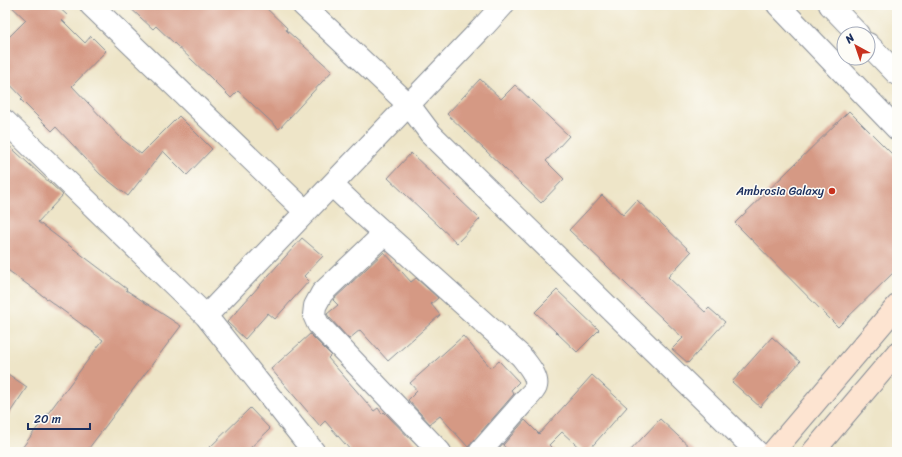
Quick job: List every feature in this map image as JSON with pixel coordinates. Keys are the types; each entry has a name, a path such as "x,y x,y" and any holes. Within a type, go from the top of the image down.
{"street":[{"path":"91,5 306,212"},
{"path":"303,5 409,105 430,133 757,452"},
{"path":"206,316 503,5"},
{"path":"778,5 897,129"},
{"path":"830,5 850,26"},
{"path":"876,52 897,74"},
{"path":"5,121 206,316 314,452"},
{"path":"332,185 384,234 521,356 535,375 535,389 480,452"},
{"path":"384,234 322,293 315,306 314,315 318,324 440,452"},
{"path":"773,452 897,306"},
{"path":"813,452 897,353"}],"building":[{"path":"10,5 56,5 67,15 62,20 85,43 91,36 106,51 72,86 122,139 141,154 179,116 212,149 187,175 163,151 128,196 100,174 56,127 52,131 21,100 23,98 5,79 5,41 26,20"},
{"path":"127,5 263,5 287,28 286,30 332,71 279,129 238,91 231,98 156,26 153,29"},
{"path":"480,79 501,99 515,85 569,136 546,161 564,179 541,203 447,114"},
{"name":"Ambrosia Galaxy","path":"849,111 897,159 897,269 838,327 735,223"},
{"path":"5,142 63,195 38,222 127,289 126,290 181,326 86,452 19,452 103,340 5,268"},
{"path":"411,153 480,219 457,243 388,178"},
{"path":"602,195 623,215 637,200 691,252 668,277 705,312 709,308 725,322 688,363 672,349 683,338 569,230"},
{"path":"302,238 323,256 304,276 309,281 275,319 268,313 245,339 227,322"},
{"path":"384,252 411,282 416,278 438,298 431,304 440,315 388,361 360,330 349,339 327,314 338,305 333,300"},
{"path":"557,290 599,330 577,352 535,312"},
{"path":"310,334 331,355 328,358 374,411 378,408 382,414 384,412 423,452 352,452 325,421 320,426 271,369"},
{"path":"463,336 491,368 499,361 519,382 511,390 514,394 468,447 440,416 430,424 408,400 417,391 410,383"},
{"path":"772,337 800,362 760,407 732,382"},
{"path":"5,372 27,387 5,420"},
{"path":"592,375 627,407 587,452 584,452 562,432 549,445 556,452 509,452 503,445 525,420 539,434"},
{"path":"250,408 270,429 246,452 205,452"},
{"path":"660,419 695,452 629,452"}],"place":[{"name":"Ambrosia Galaxy","path":"832,191"}]}
